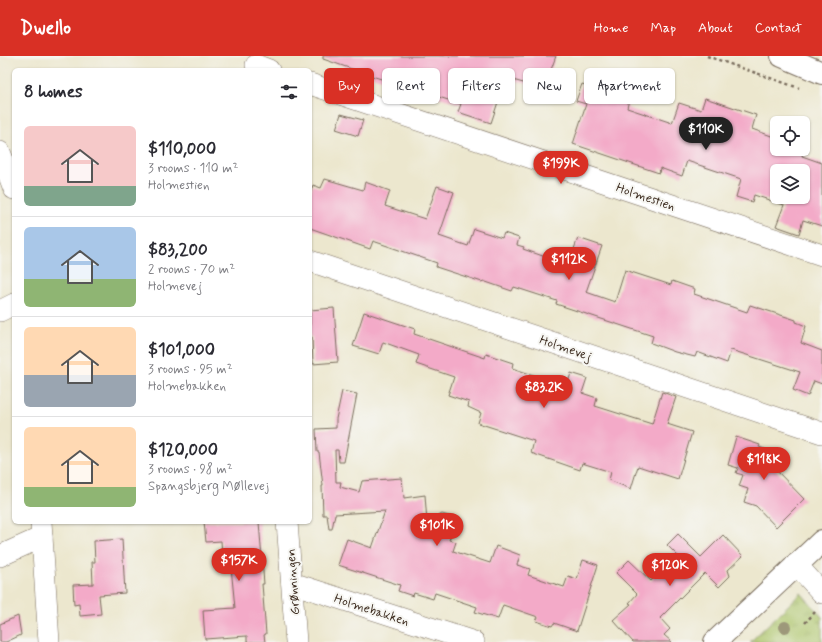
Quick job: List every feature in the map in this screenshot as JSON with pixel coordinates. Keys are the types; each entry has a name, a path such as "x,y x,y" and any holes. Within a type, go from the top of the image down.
{"street":[{"path":"782,56 822,73"},
{"path":"792,56 822,63"},
{"name":"Holmestien","path":"312,85 822,255"},
{"path":"0,152 12,184"},
{"name":"Holmevej","path":"312,262 822,432"},
{"path":"0,311 12,305"},
{"name":"Grønningen","path":"287,524 296,642"},
{"path":"0,556 41,530 49,642"},
{"path":"715,642 822,541"},
{"path":"796,564 819,602"},
{"name":"Holmebakken","path":"292,583 474,642"}],"path":[{"path":"707,56 800,88"},
{"path":"805,623 819,602"}],"green space":[{"path":"801,593 822,617 822,642 750,642"}],"building":[{"path":"323,56 556,56 552,68 523,68 523,83 515,81 515,68 448,68 448,100 440,97 440,68 382,68 382,79 374,77 374,68 349,68 323,59"},
{"path":"582,84 584,85 584,103 576,101"},
{"path":"705,98 756,115 752,129 770,135 770,156 802,156 822,163 822,226 803,220 799,234 776,226 784,205 781,204 810,204 810,164 770,164 770,200 754,195 752,202 736,197 741,179 687,161 682,176 660,168 659,173 573,144 586,104 628,104 627,108 672,123 679,103 701,110"},
{"path":"461,104 497,104 491,123 458,112"},
{"path":"341,114 363,120 358,136 336,129"},
{"path":"325,179 363,190 365,182 390,191 385,206 425,219 437,186 454,192 439,236 468,246 474,229 502,238 504,233 519,238 517,245 524,247 523,249 554,260 555,255 570,260 578,238 602,246 586,292 615,302 625,270 671,285 672,281 695,289 694,294 747,312 750,305 796,320 796,322 806,326 801,343 822,351 822,384 814,381 808,396 793,390 800,372 731,350 727,363 697,352 695,357 675,352 651,343 653,336 556,304 557,301 514,287 512,291 436,267 437,263 373,241 370,249 312,229 312,188 313,185 321,188"},
{"path":"334,308 338,362 313,364 312,310"},
{"path":"364,312 415,329 414,334 485,358 486,354 513,363 512,368 567,386 571,373 587,378 582,393 597,398 595,406 652,424 662,392 676,397 667,424 692,432 678,479 638,466 631,489 609,480 611,472 582,463 580,470 531,453 534,441 478,423 481,413 468,407 469,402 448,395 454,377 416,364 419,355 383,342 379,354 353,346"},
{"path":"342,391 357,394 344,462 339,462 338,450 335,450 336,482 341,482 340,487 359,492 362,481 402,478 404,498 425,495 427,522 442,514 453,517 455,524 449,540 456,542 453,551 490,563 496,546 520,555 517,565 530,569 528,575 564,587 568,576 577,579 583,560 598,565 577,631 554,623 552,626 536,621 538,617 503,605 498,619 475,612 477,607 435,593 433,599 414,593 413,596 398,591 400,585 338,565 347,539 372,548 385,511 335,514 332,529 329,529 327,515 323,515 323,486 319,452 317,452 316,429 336,428 336,419"},
{"path":"736,437 760,445 759,447 781,455 776,470 804,499 776,527 756,506 744,502 748,489 739,486 743,475 736,473 738,468 728,465"},
{"path":"204,524 259,524 264,584 262,584 266,634 264,635 265,642 247,642 247,636 205,639 203,610 235,608 231,567 223,567 221,541 206,542"},
{"path":"678,534 701,557 723,535 743,556 728,570 730,576 719,587 705,573 660,618 670,629 664,635 672,642 633,642 613,620 631,604 629,603 637,594 616,573 629,560 651,581 655,576 658,579 680,558 667,545"},
{"path":"122,539 125,593 99,595 101,614 80,616 79,604 74,605 73,585 93,584 92,562 95,562 94,541"},
{"path":"18,616 21,635 6,642 0,642 0,624"}]}
